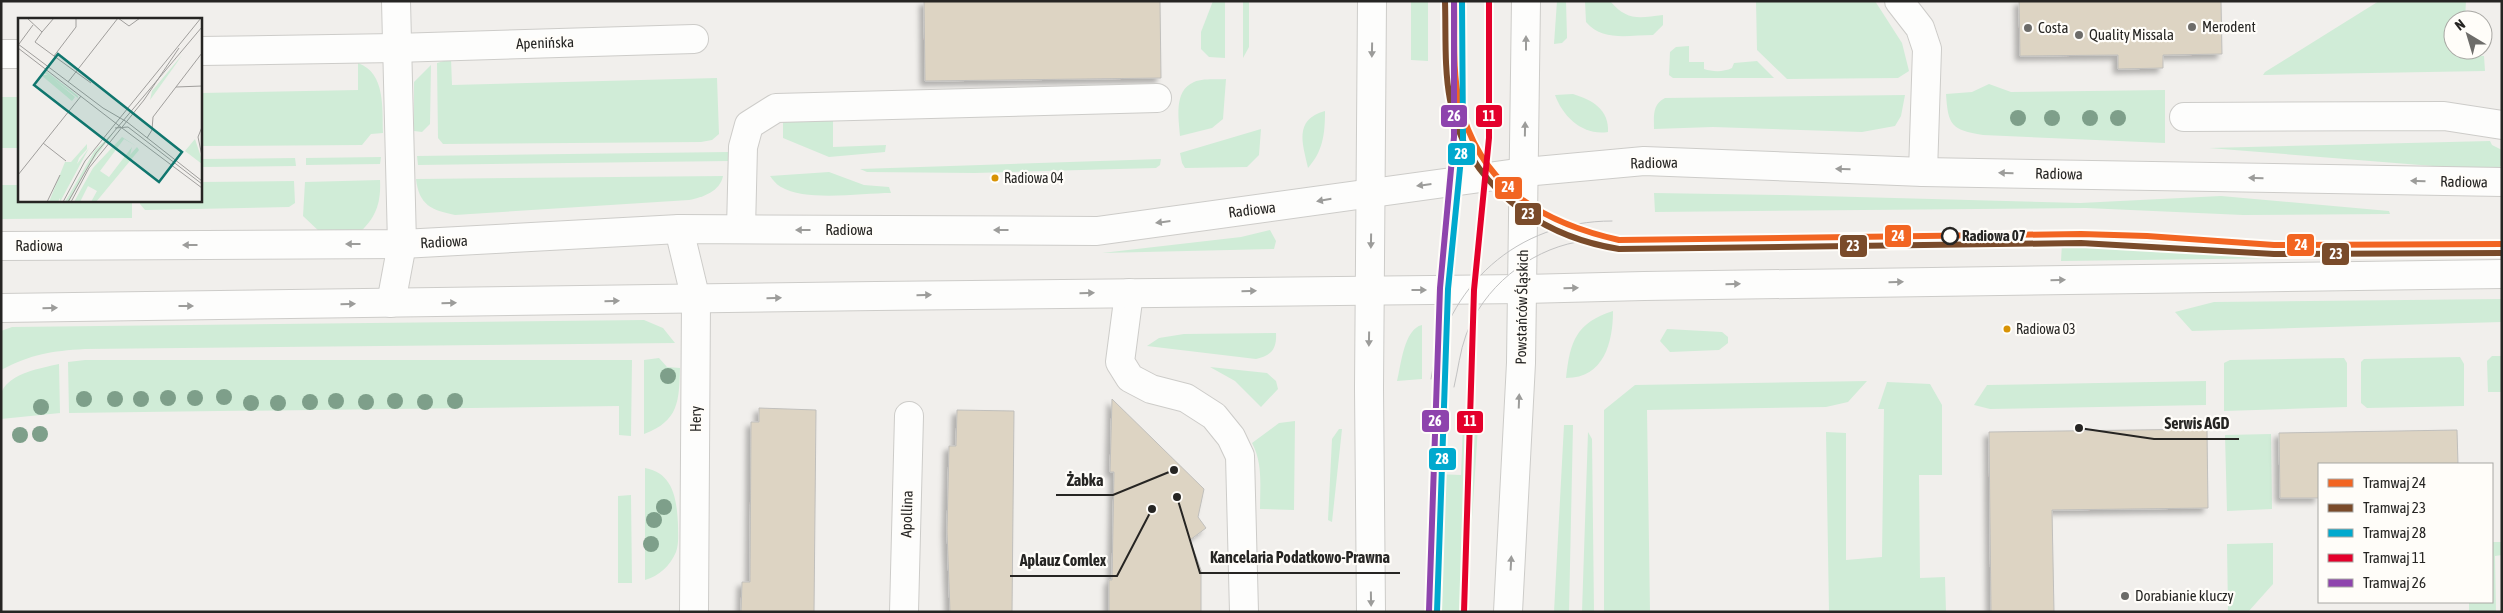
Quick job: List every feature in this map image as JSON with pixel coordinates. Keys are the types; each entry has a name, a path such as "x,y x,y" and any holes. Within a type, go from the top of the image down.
{"main road":[{"path":"391,303 402,244 396,1"},
{"path":"1371,612 1370,290 1372,1"},
{"name":"Powstańców Śląskich","path":"1508,612 1519,408 1526,1"},
{"path":"1899,1 1920,28 1927,49 1923,172"},
{"name":"Apenińska","path":"201,51 396,48 694,38"},
{"path":"1,54 18,54"},
{"path":"741,230 743,147 749,125 776,108 1157,98"},
{"path":"2184,117 2444,116 2502,125"},
{"name":"Radiowa","path":"1,246 402,244 679,229 1097,231 1524,172 1644,161 1923,172 2502,182"},
{"name":"Hery","path":"679,229 696,300 694,612"},
{"path":"1,308 1522,289 2502,274"},
{"path":"1129,293 1120,362 1130,378 1152,388 1186,398 1214,416 1231,437 1240,456 1244,612"},
{"name":"Apollina","path":"904,612 909,416"}],"green space":[{"path":"1213,1 1225,1 1225,58 1209,57 1201,49 1201,32"},
{"path":"1243,1 1249,1 1249,47 1243,58"},
{"path":"1411,1 1428,1 1428,61 1411,60"},
{"path":"1557,1 1566,1 1567,38 1562,43 1554,44"},
{"path":"1585,1 1610,1 1622,12 1634,17 1663,15 1663,25 1653,35 1608,35 1593,28 1586,22"},
{"path":"1756,1 1875,1 1902,43 1909,71 1898,78 1787,79 1757,50"},
{"path":"2379,1 2466,1 2466,10 2443,10 2443,60 2484,60 2485,71 2263,75"},
{"path":"1689,46 1689,62 1704,62 1704,69 1722,71 1732,68 1734,63 1757,61 1774,78 1673,78 1669,75 1670,52 1676,47"},
{"path":"451,59 452,85 717,78 719,134 712,140 701,142 443,144 438,138 437,63"},
{"path":"358,63 374,75 378,83 383,113 383,133 371,134 362,145 201,146 201,93 358,90"},
{"path":"431,65 430,124 422,132 414,131 414,82"},
{"path":"1226,79 1223,119 1212,128 1180,136 1179,106 1180,99 1187,86 1202,80"},
{"path":"1989,84 2011,92 2165,90 2165,143 1983,135 1958,128 1950,119 1946,94 1972,92"},
{"path":"1573,94 1587,99 1602,111 1608,124 1608,132 1590,131 1582,128 1563,111 1555,95"},
{"path":"1905,95 1901,116 1895,126 1862,132 1713,127 1654,129 1656,107 1665,98"},
{"path":"1,97 18,97 18,148 1,148"},
{"path":"1325,111 1320,149 1308,168 1303,142 1304,127 1308,120"},
{"path":"833,120 833,147 886,145 885,152 829,157 783,138 783,121"},
{"path":"1261,129 1259,155 1247,167 1185,168 1182,163 1180,153"},
{"path":"2490,141 2492,145 2502,150 2502,165 2495,171 2209,148"},
{"path":"729,152 730,161 418,165 417,156"},
{"path":"381,157 380,164 306,165 306,158"},
{"path":"295,158 296,166 201,167 201,159"},
{"path":"1161,159 1160,165 1156,168 975,173 867,172 860,169"},
{"path":"829,172 864,185 889,187 891,193 834,196 805,194 792,192 781,187 770,176"},
{"path":"723,176 719,186 715,189 700,197 689,200 455,215 439,211 428,205 420,195 416,179"},
{"path":"380,180 380,195 377,208 371,220 361,231 321,233 303,216 305,182"},
{"path":"294,181 295,203 289,207 145,210 140,204 140,201 201,201 201,182"},
{"path":"1,185 18,185 18,201 132,201 132,218 1,219"},
{"path":"1654,193 2080,203 2221,196 2389,211 2390,214 2243,215 2086,208 1655,212"},
{"path":"1270,230 1276,241 1274,249 1102,253 1241,237"},
{"path":"2062,243 2292,254 2292,258 2061,261"},
{"path":"2502,299 2502,322 2192,331 2175,312 2214,302"},
{"path":"1613,311 1613,323 1608,346 1598,365 1589,372 1566,378 1570,354 1577,335 1591,321"},
{"path":"644,320 663,328 675,343 85,349 42,354 22,360 1,370 1,331 12,327"},
{"path":"1422,325 1422,379 1397,381 1407,340 1416,328"},
{"path":"1667,329 1722,332 1728,337 1728,343 1719,350 1670,352 1660,341"},
{"path":"1276,333 1272,351 1266,356 1256,359 1147,346 1159,338 1184,334"},
{"path":"2492,356 2502,356 2502,392 2488,392 2487,361"},
{"path":"2460,357 2464,364 2464,406 2367,408 2361,403 2361,362 2364,359"},
{"path":"659,358 667,367 680,368 679,390 671,416 656,429 644,434 644,360"},
{"path":"2344,358 2347,363 2347,407 2224,411 2224,363 2230,360"},
{"path":"85,360 632,360 631,436 619,435 619,406 69,413 68,362"},
{"path":"59,364 60,413 1,419 1,394 6,385 27,372"},
{"path":"1210,367 1267,373 1276,381 1278,389 1261,407 1235,381"},
{"path":"1867,381 1848,402 1826,407 1647,410 1650,612 1604,612 1604,410 1635,385"},
{"path":"2206,381 2206,405 1990,409 1974,405 1987,385"},
{"path":"1887,382 1930,384 1942,405 1942,475 1919,475 1920,578 1945,577 1946,612 1829,612 1826,432 1846,433 1846,560 1882,557 1884,409 1878,409"},
{"path":"1295,421 1294,510 1260,509 1259,467 1256,451 1252,443 1279,423"},
{"path":"1463,424 1478,427 1466,612 1432,612 1436,474 1461,475"},
{"path":"1564,425 1573,425 1569,612 1554,612"},
{"path":"1339,429 1342,429 1332,522 1328,520 1332,439"},
{"path":"1588,432 1592,439 1594,612 1582,612"},
{"path":"2271,434 2272,509 2227,511 2225,435"},
{"path":"645,468 655,471 662,476 672,489 675,498 678,542 671,562 659,573 645,580"},
{"path":"631,495 632,583 618,583 618,496"},
{"path":"2493,542 2502,542 2502,555 2495,556 2496,612 2448,612 2469,611 2469,603 2493,603"},
{"path":"2273,543 2273,584 2248,612 2228,612 2227,544"}],"building":[{"path":"924,1 1160,1 1161,78 925,81"},
{"path":"2019,1 2221,1 2222,54 2163,55 2163,68 2118,69 2118,55 2020,56"},
{"path":"1112,399 1204,489 1198,517 1206,528 1190,540 1201,570 1201,612 1109,612 1109,580 1112,580 1114,472 1110,472"},
{"path":"759,408 816,410 814,612 741,612 742,582 750,582 751,422 759,422"},
{"path":"957,410 1014,411 1012,612 950,612 947,531 949,446 956,446"},
{"path":"2207,429 2208,508 2052,510 2054,612 1991,612 1989,432"},
{"path":"2457,430 2458,463 2318,463 2318,498 2280,498 2279,433"}],"tram line":[{"name":"23","path":"1445,1 1446,63 1450,100 1459,130 1472,157 1489,181 1510,201 1534,218 1561,232 1589,242 1619,249 2081,243 2274,254 2502,253"},
{"name":"24","path":"1454,1 1455,64 1459,101 1468,130 1481,156 1497,177 1538,210 1563,222 1619,240 2081,234 2147,236 2274,245 2502,244"},
{"name":"26","path":"1429,611 1440,288 1454,137 1454,1"},
{"name":"28","path":"1437,612 1448,289 1463,138 1462,1"},
{"name":"11","path":"1464,612 1474,290 1489,138 1489,1"},
{"path":"1431,379 1439,345 1452,315 1470,288 1492,265 1517,246 1546,232 1578,224 1612,221"},
{"path":"1454,387 1464,341 1474,318 1496,287 1510,274 1541,254 1559,247 1587,240 1619,240"}],"place":[{"name":"Merodent","path":"2192,27"},
{"name":"Costa","path":"2028,28"},
{"name":"Quality Missala","path":"2079,35"},
{"name":"Radiowa 04","path":"995,178"},
{"name":"Radiowa 07","path":"1950,236"},
{"name":"Radiowa 03","path":"2007,329"},
{"name":"Serwis AGD","path":"2079,428"},
{"name":"Żabka","path":"1174,470"},
{"name":"Kancelaria Podatkowo-Prawna","path":"1177,497"},
{"name":"Aplauz Comlex","path":"1152,509"},
{"name":"Dorabianie kluczy","path":"2125,596"}]}
